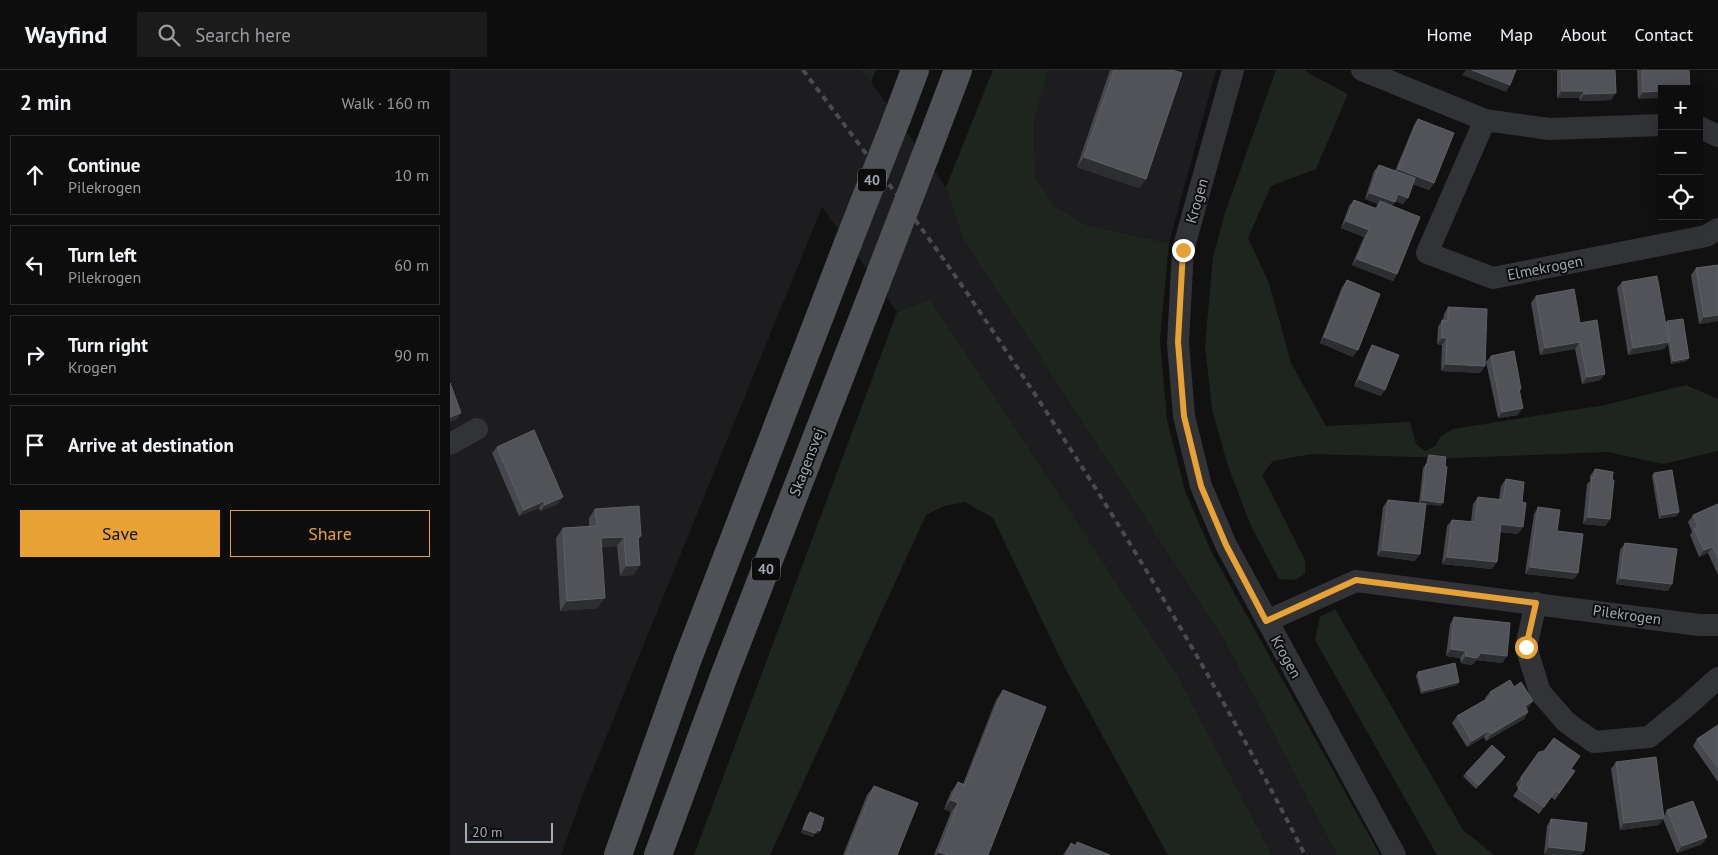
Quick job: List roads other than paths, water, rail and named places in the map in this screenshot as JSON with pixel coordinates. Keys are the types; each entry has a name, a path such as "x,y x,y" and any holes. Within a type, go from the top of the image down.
{"main road":[{"name":"40","path":"618,855 687,661 915,70"},
{"name":"Skagensvej","path":"658,855 724,676 958,70"}],"street":[{"name":"Krogen","path":"1234,70 1183,250 1178,342 1184,416 1201,486 1226,545 1395,855"},
{"path":"1362,70 1485,120 1549,129 1658,125"},
{"name":"Elmekrogen","path":"1485,120 1428,253 1492,278 1706,236 1718,229"},
{"path":"1703,129 1718,136"},
{"path":"450,444 477,429"},
{"name":"Pilekrogen","path":"1266,621 1356,580 1699,625 1718,625"},
{"path":"1536,603 1526,647 1540,692 1566,722 1594,742 1649,737 1718,678"}],"railway":[{"path":"803,70 947,265 1058,429 1187,639 1228,710 1305,855"}]}
